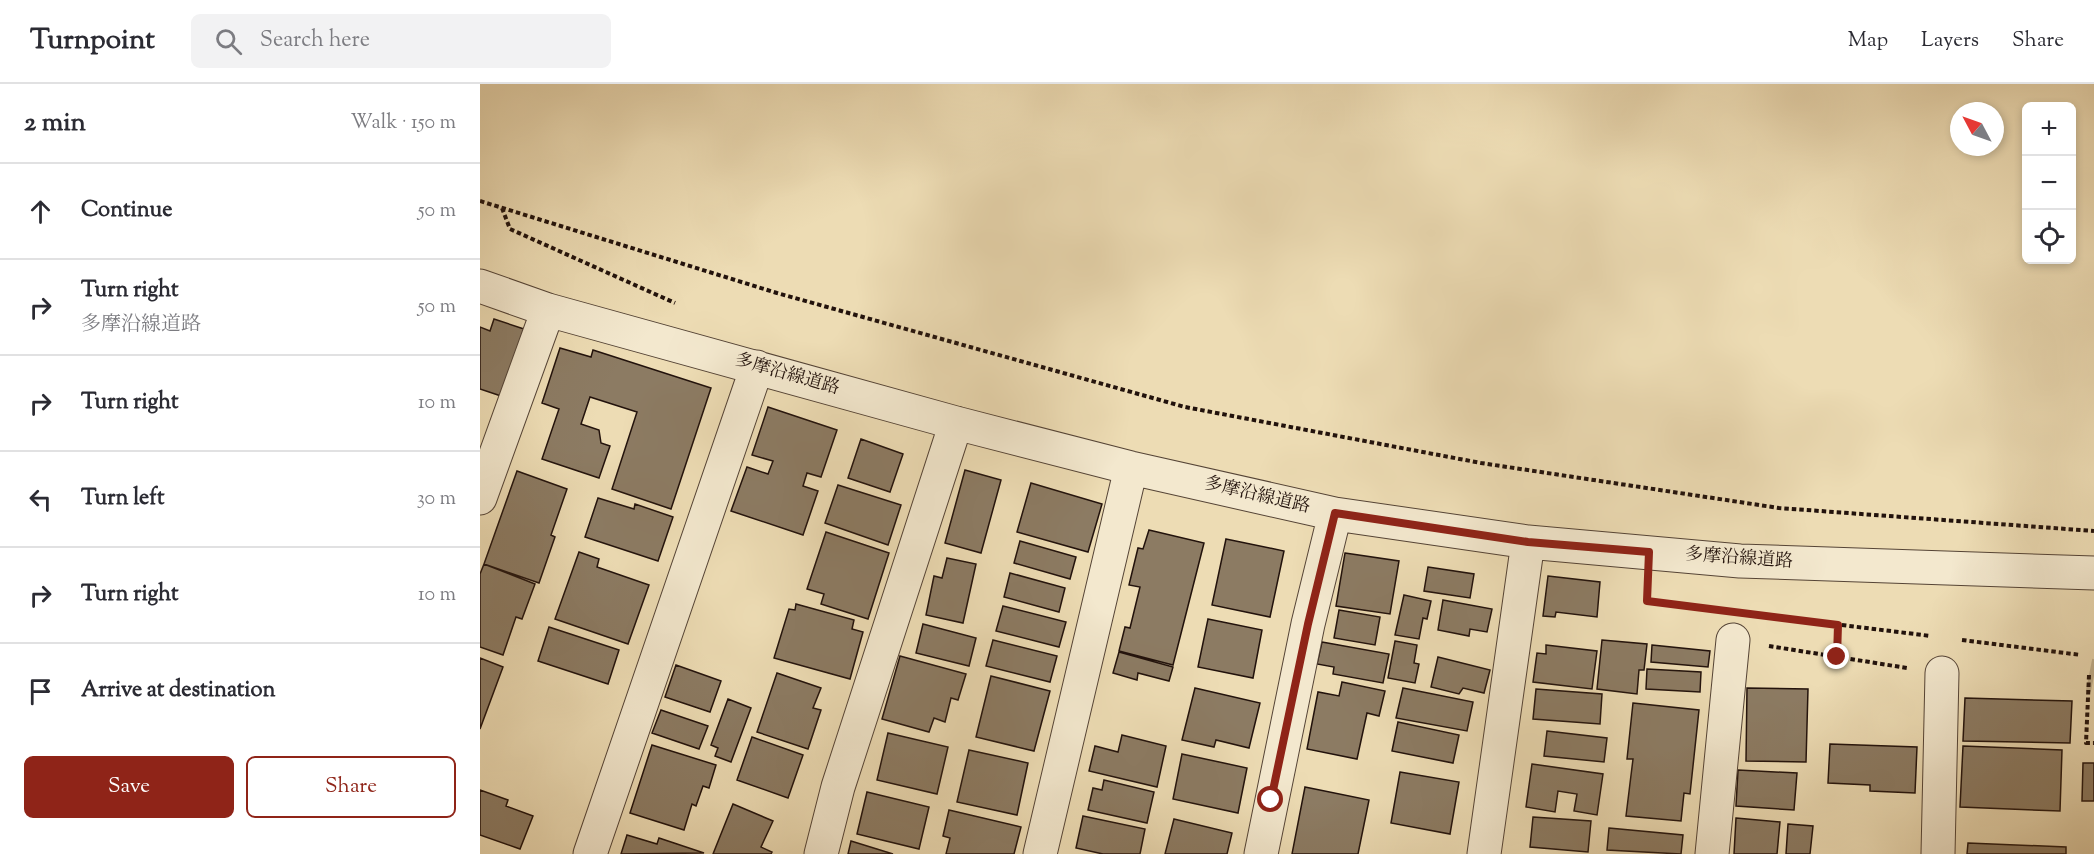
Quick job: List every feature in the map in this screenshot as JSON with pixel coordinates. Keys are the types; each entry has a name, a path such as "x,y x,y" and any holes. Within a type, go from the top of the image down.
{"street":[{"name":"多摩沿線道路","path":"480,286 548,310 956,423 1131,468 1335,513 1528,542 1740,561 2094,573"},
{"path":"480,498 548,310"},
{"path":"590,854 757,367"},
{"path":"821,854 838,787 956,423"},
{"path":"1040,854 1131,468"},
{"path":"1261,854 1308,624 1335,513"},
{"path":"1484,854 1528,542"},
{"path":"1712,854 1741,627"},
{"path":"1938,854 1942,674"}],"path":[{"path":"480,201 777,293 1185,406 1481,464 1779,508 2094,531"},
{"path":"502,208 510,229 678,305"},
{"path":"1649,552 1647,601 1715,609"},
{"path":"1837,657 1838,625"},
{"path":"1741,627 1838,625 1932,636"},
{"path":"1741,627 1837,657 1942,674"},
{"path":"1955,639 2081,654"},
{"path":"2089,675 2086,743 2094,743"}],"building":[{"path":"494,319 524,329 501,396 480,389 480,327 490,331"},
{"path":"560,348 591,357 593,350 711,388 671,509 612,489 637,412 590,397 581,424 599,430 601,443 610,446 599,478 542,459 559,409 542,403"},
{"path":"768,407 837,430 821,477 807,473 803,486 818,491 803,535 731,511 747,467 768,474 773,461 752,455"},
{"path":"861,439 903,454 890,492 848,478"},
{"path":"965,470 1001,480 981,553 945,543"},
{"path":"517,471 567,489 551,535 555,537 539,583 484,564"},
{"path":"1031,483 1102,504 1088,552 1017,532"},
{"path":"838,485 901,505 888,545 825,523"},
{"path":"598,498 634,509 635,504 673,517 658,561 585,537"},
{"path":"1149,530 1204,543 1173,665 1119,651 1125,627 1130,628 1140,587 1129,585 1138,548 1143,549"},
{"path":"826,532 889,553 868,619 821,604 824,594 807,589"},
{"path":"1226,539 1284,551 1270,617 1212,605"},
{"path":"1020,541 1076,557 1070,579 1014,563"},
{"path":"579,552 599,559 597,567 649,585 628,644 555,619"},
{"path":"1345,553 1399,561 1390,614 1336,606"},
{"path":"947,558 976,564 963,623 926,615 934,576 942,578"},
{"path":"484,564 535,584 522,619 516,617 503,655 480,647 480,574"},
{"path":"1428,567 1474,574 1470,598 1424,591"},
{"path":"1010,573 1065,588 1059,612 1004,597"},
{"path":"1548,576 1600,582 1597,617 1556,612 1555,617 1543,616"},
{"path":"1404,595 1431,601 1427,619 1423,618 1419,639 1395,635"},
{"path":"1443,600 1492,609 1487,632 1470,629 1469,636 1438,630"},
{"path":"796,604 854,620 852,629 863,632 850,679 774,658 789,609 795,610"},
{"path":"1003,606 1066,622 1059,647 996,631"},
{"path":"1339,610 1380,617 1375,645 1334,638"},
{"path":"1208,619 1262,630 1253,678 1198,667"},
{"path":"923,624 976,638 969,666 916,653"},
{"path":"549,627 619,650 608,684 538,661"},
{"path":"993,640 1057,656 1050,682 986,666"},
{"path":"1602,640 1647,644 1644,670 1639,670 1637,694 1597,689"},
{"path":"1395,641 1417,645 1414,663 1419,664 1415,683 1388,678"},
{"path":"1322,642 1389,654 1383,683 1333,674 1334,667 1317,664"},
{"path":"1546,645 1597,651 1592,689 1533,682 1537,653 1546,654"},
{"path":"1652,645 1710,651 1708,667 1651,662"},
{"path":"1119,652 1173,667 1169,681 1138,673 1137,680 1113,673"},
{"path":"900,656 966,674 958,700 951,698 945,722 934,718 929,732 882,719"},
{"path":"1438,657 1490,670 1484,693 1463,688 1459,694 1431,687"},
{"path":"480,658 503,667 480,729"},
{"path":"676,665 721,681 710,712 665,697"},
{"path":"1647,669 1701,672 1700,692 1646,689"},
{"path":"777,673 821,688 813,708 821,710 808,749 757,732"},
{"path":"991,676 1050,691 1034,751 976,737"},
{"path":"1342,682 1385,691 1379,716 1367,713 1357,759 1307,749 1318,692 1339,696"},
{"path":"1195,688 1260,703 1249,748 1216,740 1214,747 1182,740"},
{"path":"1403,688 1473,702 1467,731 1396,718"},
{"path":"1747,688 1808,689 1806,762 1746,761"},
{"path":"1536,689 1602,694 1600,724 1533,719"},
{"path":"1965,698 2072,701 2070,743 1963,741"},
{"path":"728,699 751,708 731,762 715,756 718,748 711,745"},
{"path":"1633,703 1699,710 1690,794 1684,793 1681,821 1626,816 1633,759 1627,759"},
{"path":"661,710 708,726 699,749 652,733"},
{"path":"1398,722 1459,735 1453,763 1392,751"},
{"path":"1547,731 1607,738 1604,762 1544,756"},
{"path":"888,733 948,747 937,794 877,780"},
{"path":"1122,735 1166,746 1157,787 1089,771 1095,746 1118,752"},
{"path":"752,737 803,755 788,798 737,780"},
{"path":"1830,744 1917,747 1915,793 1870,791 1870,785 1828,783"},
{"path":"652,745 716,765 709,788 703,786 696,806 692,804 684,830 630,813"},
{"path":"1963,746 2062,750 2060,811 1960,807"},
{"path":"969,750 1028,763 1017,815 957,802"},
{"path":"1182,754 1247,768 1238,813 1173,799"},
{"path":"2083,763 2094,763 2094,801 2082,801"},
{"path":"1532,764 1603,774 1597,815 1574,811 1577,794 1558,791 1555,812 1526,807"},
{"path":"1738,770 1797,773 1794,810 1736,806"},
{"path":"1400,772 1459,782 1450,834 1391,823"},
{"path":"1104,780 1154,792 1147,823 1088,810 1093,788 1102,790"},
{"path":"1305,787 1369,800 1358,854 1292,854"},
{"path":"480,790 508,800 506,806 533,816 520,849 480,835"},
{"path":"867,792 929,807 919,849 857,834"},
{"path":"733,804 773,821 761,847 772,852 771,854 713,854"},
{"path":"949,810 1021,827 1014,854 946,854 950,838 943,836"},
{"path":"1083,816 1145,829 1140,854 1103,854 1076,848"},
{"path":"1533,817 1591,821 1588,852 1530,847"},
{"path":"1736,818 1780,822 1777,854 1734,854"},
{"path":"1174,819 1232,833 1227,854 1165,854"},
{"path":"1788,824 1813,826 1810,854 1786,854"},
{"path":"1609,828 1683,835 1681,854 1607,850"},
{"path":"627,835 657,844 659,838 704,853 621,854"},
{"path":"851,841 893,854 848,854"},
{"path":"1968,843 2066,847 2066,854 1967,854"}],"tunnel":[{"path":"2089,675 2094,676"}],"route":[{"path":"1271,800 1308,624 1335,513 1528,542 1649,552 1647,601 1838,625 1837,657"}]}
